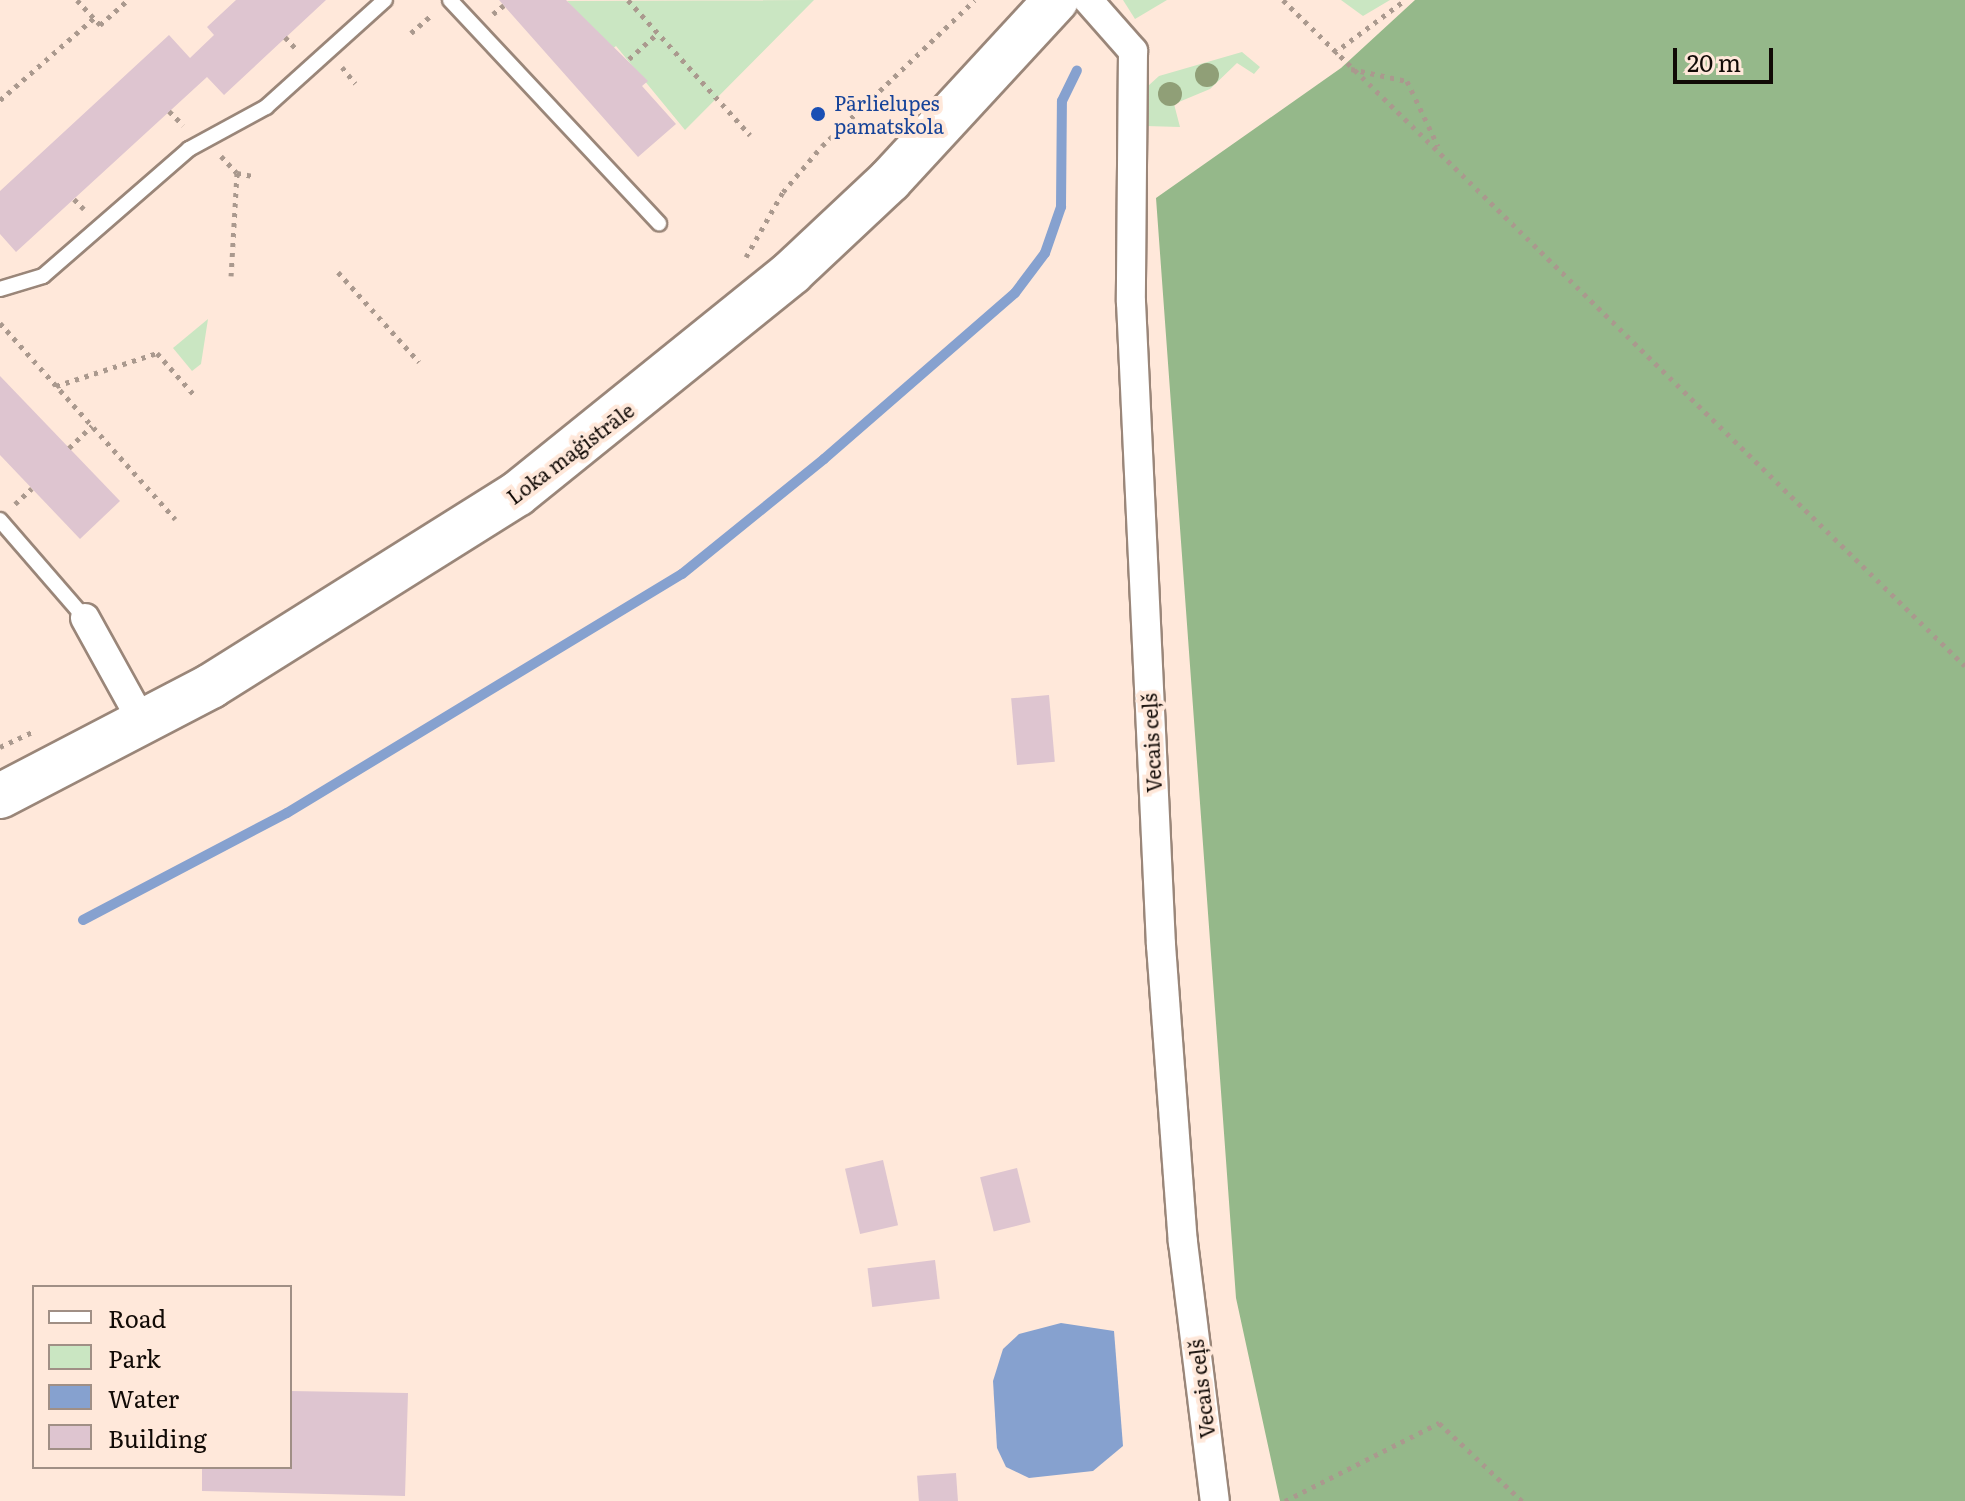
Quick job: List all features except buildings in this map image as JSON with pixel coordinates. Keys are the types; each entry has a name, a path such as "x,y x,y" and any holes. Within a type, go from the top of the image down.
{"main road":[{"name":"Loka maģistrāle","path":"0,796 143,723 517,494 708,345 890,180 1056,0"}],"street":[{"name":"Vecais ceļš","path":"1088,0 1133,51 1131,302 1161,945 1183,1242 1215,1501"},
{"path":"85,618 143,723"}],"lane":[{"path":"0,289 43,276 207,140 266,107 385,0"},
{"path":"450,0 659,223"},
{"path":"0,520 85,618"}],"path":[{"path":"77,0 100,25 128,0"},
{"path":"628,0 750,135"},
{"path":"736,269 822,146 975,0"},
{"path":"1283,0 1334,53 1438,147 1965,666"},
{"path":"1334,53 1405,0"},
{"path":"0,100 94,18"},
{"path":"629,59 658,33"},
{"path":"1351,69 1416,89 1438,147"},
{"path":"207,140 237,173 253,176"},
{"path":"231,276 237,173"},
{"path":"338,272 419,362"},
{"path":"1,326 175,519"},
{"path":"56,386 157,353 196,397"},
{"path":"69,448 92,426"},
{"path":"0,747 47,724"},
{"path":"1285,1501 1439,1423 1522,1501"}],"green space":[{"path":"814,0 685,130 616,46 611,50 567,1"},
{"path":"1123,0 1167,0 1135,19"},
{"path":"1341,0 1390,0 1363,16"},
{"path":"1415,0 1965,0 1965,1501 1280,1501 1236,1298 1156,198 1341,68"},
{"path":"1242,52 1260,67 1254,74 1237,63 1210,89 1174,104 1180,127 1146,126 1148,86 1159,76"},
{"path":"208,319 201,364 192,371 173,348"}],"water":[{"path":"1061,1323 1114,1331 1123,1446 1093,1471 1029,1478 1006,1467 997,1448 993,1381 1003,1349 1019,1334"}],"waterway":[{"path":"83,920 287,813 682,574 824,459 1015,293 1045,253 1061,207 1062,101 1077,70"}],"place":[{"name":"Pārlielupes pamatskola","path":"818,114"}]}
